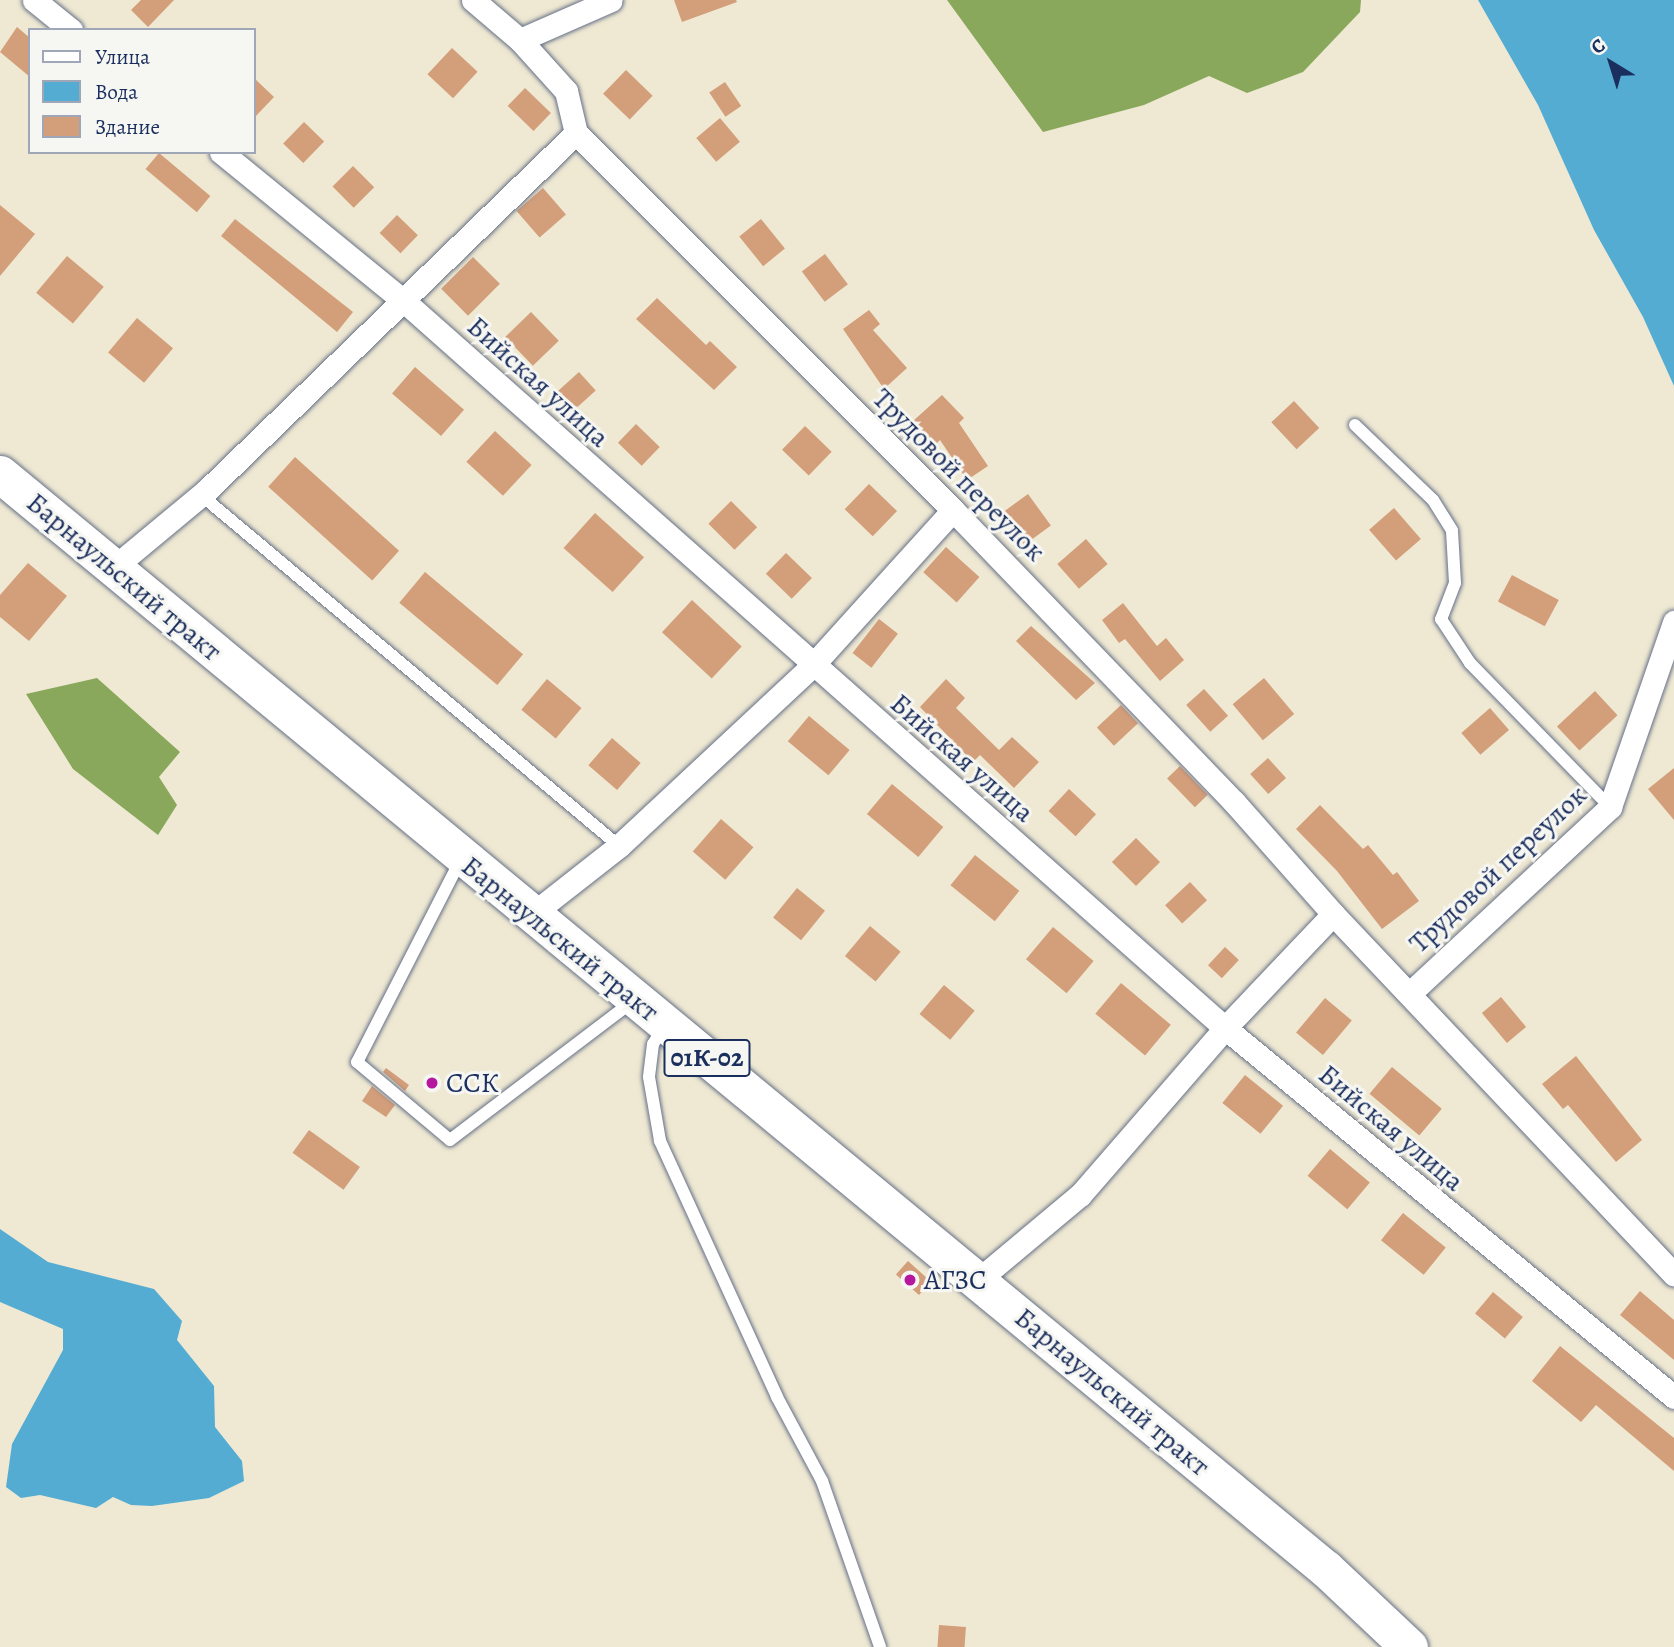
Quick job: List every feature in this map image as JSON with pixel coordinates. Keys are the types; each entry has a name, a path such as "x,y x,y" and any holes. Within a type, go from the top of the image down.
{"main road":[{"name":"Барнаульский тракт","path":"0,474 461,859 666,1024 1326,1569 1409,1647"}],"street":[{"path":"34,0 69,28"},
{"path":"113,568 201,495 405,302 576,133 566,91 520,40 473,0"},
{"path":"520,40 611,0"},
{"name":"Трудовой переулок","path":"576,133 953,510 1234,802 1333,914 1674,1274"},
{"name":"Бийская улица","path":"223,154 405,302 812,666 1225,1028 1674,1397"},
{"path":"531,915 619,846 812,666 953,510"},
{"name":"Трудовой переулок","path":"1409,994 1610,807 1674,622"},
{"path":"977,1281 1080,1195 1225,1028 1333,914"}],"lane":[{"path":"1355,425 1433,500 1452,531 1455,583 1441,619 1469,663 1610,807"},
{"path":"201,495 619,846"},
{"path":"461,859 357,1062 450,1140 636,1000"},
{"path":"666,1024 653,1044 649,1077 660,1141 777,1397 822,1481 880,1647"}],"green space":[{"path":"947,0 1361,0 1360,12 1303,72 1247,93 1209,76 1144,105 1043,132"},
{"path":"97,678 180,752 159,777 177,805 158,835 73,769 26,694"}],"water":[{"path":"1478,0 1674,0 1674,386 1643,317 1594,230 1538,105"},
{"path":"0,1229 48,1262 154,1289 182,1321 177,1340 214,1386 215,1427 242,1461 244,1481 209,1498 152,1506 131,1505 113,1497 96,1508 40,1495 21,1498 6,1487 12,1444 63,1350 63,1329 0,1302"}],"building":[{"path":"141,0 174,0 148,27 131,10"},
{"path":"674,0 736,0 737,2 682,22"},
{"path":"17,27 28,36 28,75 0,52"},
{"path":"452,48 478,72 453,98 427,74"},
{"path":"626,70 653,96 630,119 603,94"},
{"path":"256,80 274,97 256,116"},
{"path":"725,82 741,106 725,117 709,93"},
{"path":"525,88 551,113 534,131 508,106"},
{"path":"720,118 740,142 716,162 696,138"},
{"path":"304,122 324,141 303,163 283,144"},
{"path":"158,154 210,196 197,212 146,169"},
{"path":"353,166 374,187 354,208 332,187"},
{"path":"543,188 566,214 540,237 517,211"},
{"path":"0,205 35,234 0,276"},
{"path":"397,215 418,235 400,253 380,233"},
{"path":"235,219 353,312 337,332 221,236"},
{"path":"761,219 785,249 763,266 739,237"},
{"path":"825,254 848,284 825,302 802,271"},
{"path":"67,256 104,287 73,324 36,293"},
{"path":"473,257 500,284 468,316 441,289"},
{"path":"657,298 706,345 710,341 737,367 714,390 636,319"},
{"path":"869,310 880,324 873,330 907,368 884,389 843,329"},
{"path":"531,312 559,341 533,366 505,337"},
{"path":"137,318 173,348 144,383 108,352"},
{"path":"415,367 464,410 441,436 392,393"},
{"path":"579,372 596,391 574,410 557,391"},
{"path":"942,395 964,418 959,423 988,466 967,480 940,440 935,445 913,421"},
{"path":"1294,401 1319,428 1297,449 1271,422"},
{"path":"636,424 660,447 642,466 618,443"},
{"path":"805,426 832,452 809,475 782,450"},
{"path":"495,431 532,465 503,496 466,462"},
{"path":"295,457 399,551 372,580 268,487"},
{"path":"869,484 897,511 873,536 845,509"},
{"path":"1028,494 1051,526 1024,545 1001,513"},
{"path":"731,501 757,527 735,550 708,524"},
{"path":"1394,508 1421,539 1396,561 1369,530"},
{"path":"595,513 644,557 613,592 564,548"},
{"path":"1086,539 1108,564 1079,589 1057,564"},
{"path":"946,547 979,577 957,602 923,572"},
{"path":"786,553 812,578 792,599 766,574"},
{"path":"28,563 67,596 29,641 0,617 0,595"},
{"path":"425,572 523,654 497,685 399,603"},
{"path":"1512,575 1559,600 1545,626 1498,601"},
{"path":"692,600 742,646 712,679 662,632"},
{"path":"1123,603 1157,646 1166,638 1184,660 1160,681 1125,639 1119,643 1102,620"},
{"path":"879,619 898,634 871,668 853,653"},
{"path":"1031,626 1095,683 1076,700 1016,641"},
{"path":"1264,678 1294,714 1263,740 1233,704"},
{"path":"547,679 581,708 556,739 521,710"},
{"path":"946,679 965,698 956,708 999,750 1012,737 1039,762 1014,788 980,755 973,762 920,707"},
{"path":"1204,689 1228,716 1210,732 1186,705"},
{"path":"1595,691 1618,715 1579,751 1557,726"},
{"path":"1121,705 1138,723 1114,746 1097,728"},
{"path":"1490,708 1509,730 1480,755 1461,733"},
{"path":"809,716 850,750 828,775 788,741"},
{"path":"612,738 641,763 617,790 588,765"},
{"path":"1268,758 1286,778 1268,794 1250,774"},
{"path":"1180,766 1208,795 1195,807 1167,779"},
{"path":"1674,768 1674,820 1648,789"},
{"path":"892,784 943,827 918,857 867,814"},
{"path":"1069,789 1096,814 1076,836 1049,811"},
{"path":"1320,805 1363,849 1368,845 1393,875 1397,872 1419,901 1382,929 1337,871 1296,829"},
{"path":"721,819 753,847 725,880 693,851"},
{"path":"1136,838 1160,862 1136,886 1112,862"},
{"path":"975,855 1019,891 995,921 950,885"},
{"path":"1190,882 1207,900 1182,923 1165,905"},
{"path":"797,888 825,911 801,940 773,918"},
{"path":"870,926 901,952 876,982 845,956"},
{"path":"1053,927 1094,961 1067,993 1026,959"},
{"path":"1225,947 1239,960 1222,978 1208,965"},
{"path":"1121,983 1171,1025 1145,1055 1095,1014"},
{"path":"944,985 975,1011 950,1040 920,1014"},
{"path":"1501,997 1526,1027 1507,1043 1482,1013"},
{"path":"1325,998 1352,1020 1323,1055 1296,1032"},
{"path":"1576,1056 1642,1140 1616,1162 1568,1105 1563,1109 1542,1084"},
{"path":"1392,1067 1442,1109 1419,1136 1370,1094"},
{"path":"386,1068 409,1085 405,1091 383,1072"},
{"path":"1245,1075 1283,1106 1260,1134 1222,1103"},
{"path":"372,1086 395,1105 386,1117 362,1101"},
{"path":"309,1130 360,1167 344,1190 293,1153"},
{"path":"1330,1149 1370,1182 1347,1209 1308,1176"},
{"path":"1403,1213 1446,1248 1424,1275 1381,1240"},
{"path":"908,1261 931,1282 919,1295 896,1274"},
{"path":"1640,1291 1674,1320 1674,1360 1620,1315"},
{"path":"1493,1292 1523,1317 1505,1339 1475,1313"},
{"path":"1560,1346 1674,1438 1674,1471 1596,1405 1581,1422 1532,1381"},
{"path":"939,1625 966,1627 965,1647 937,1647"}],"place":[{"name":"ССК","path":"432,1083"},
{"name":"АГЗС","path":"910,1280"}]}
